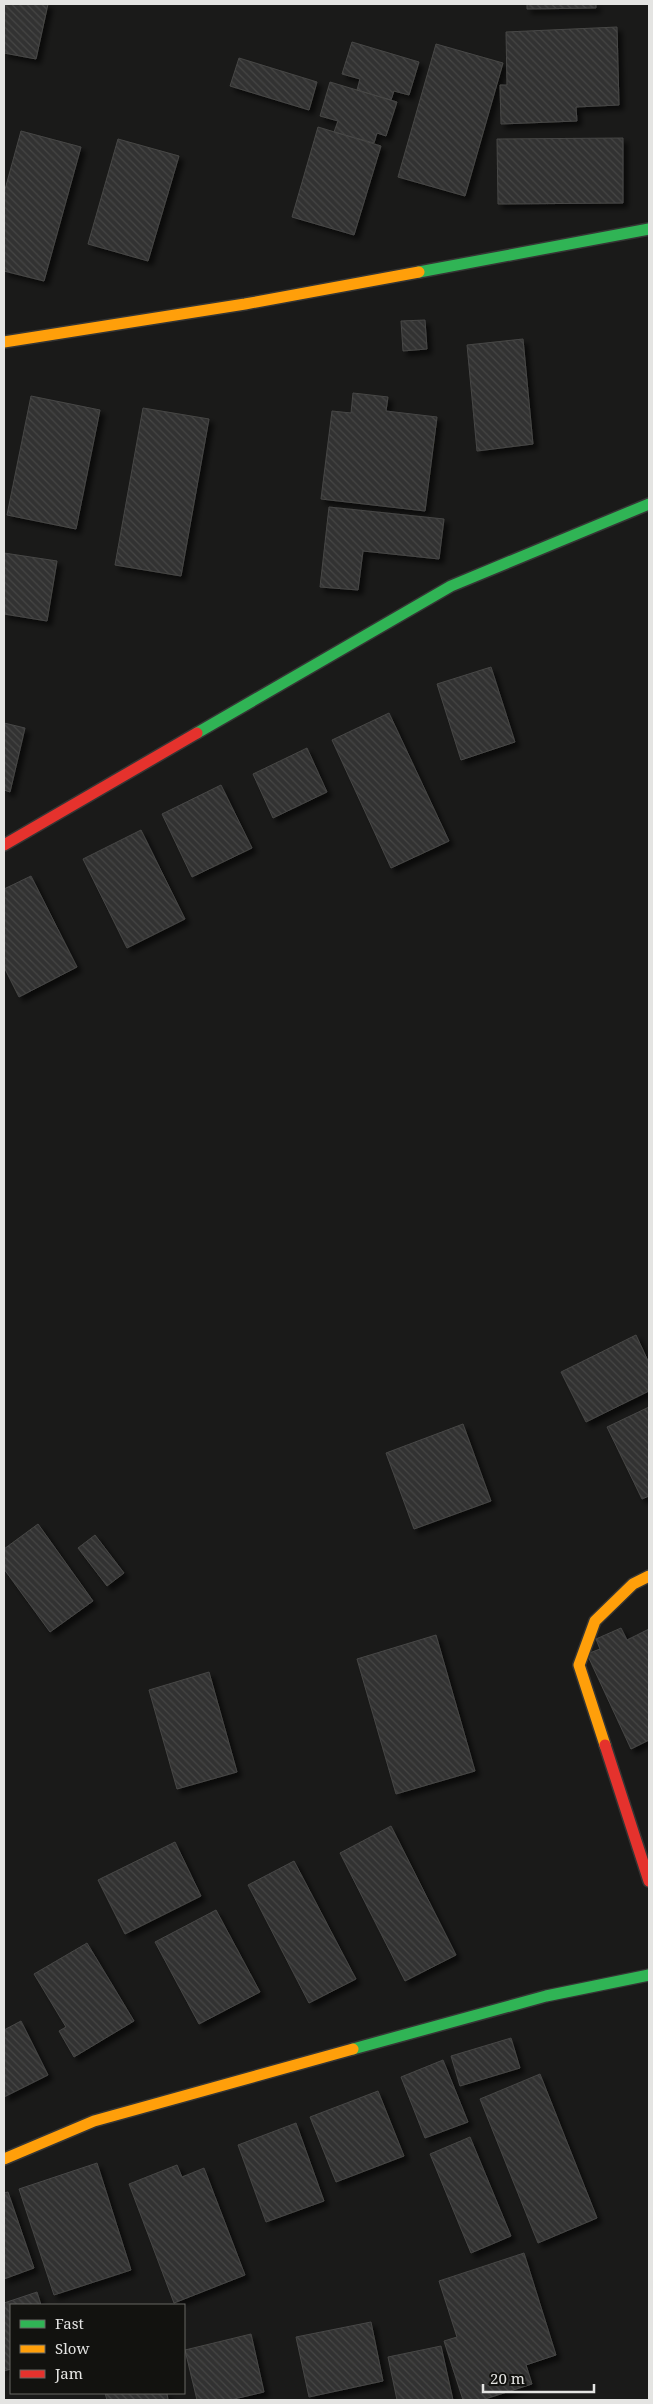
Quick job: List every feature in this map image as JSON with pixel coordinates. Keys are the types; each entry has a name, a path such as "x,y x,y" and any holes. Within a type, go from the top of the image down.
{"street":[{"path":"4,342 245,304 649,230"},
{"path":"4,845 451,586 649,504"},
{"path":"649,1576 633,1584 595,1621 579,1665 649,1881"},
{"path":"4,2159 104,2119 546,1996 649,1975"}],"building":[{"path":"4,4 48,4 36,59 4,53"},
{"path":"527,4 596,4 596,8 527,9"},
{"path":"617,27 619,105 576,107 577,121 501,124 500,85 507,85 506,32"},
{"path":"352,42 419,62 409,95 394,91 391,100 357,90 360,79 342,74"},
{"path":"436,44 503,63 465,196 398,177"},
{"path":"239,58 317,82 309,110 230,86"},
{"path":"330,82 397,102 386,136 377,133 374,143 334,132 338,121 320,116"},
{"path":"318,127 381,146 354,235 292,217"},
{"path":"21,131 81,147 44,281 4,271 4,193"},
{"path":"623,138 623,203 498,204 497,139"},
{"path":"118,139 179,156 148,261 88,244"},
{"path":"425,320 427,349 403,351 401,321"},
{"path":"523,339 533,444 477,451 467,345"},
{"path":"353,393 388,397 386,411 437,417 425,511 321,499 332,411 351,413"},
{"path":"31,396 100,410 76,529 7,515"},
{"path":"143,408 209,419 181,576 115,565"},
{"path":"329,507 444,519 439,559 363,551 358,590 320,587"},
{"path":"4,553 57,561 47,621 4,614"},
{"path":"491,667 515,742 461,760 437,684"},
{"path":"389,713 449,841 391,868 332,740"},
{"path":"4,723 25,728 10,792 4,790"},
{"path":"307,748 327,792 273,818 253,774"},
{"path":"221,785 252,848 192,877 162,814"},
{"path":"141,830 185,919 127,948 83,859"},
{"path":"31,876 77,967 19,997 4,967 4,889"},
{"path":"636,1335 649,1363 649,1391 586,1422 561,1372"},
{"path":"649,1407 649,1496 642,1499 607,1427"},
{"path":"463,1424 491,1501 414,1529 386,1453"},
{"path":"38,1524 93,1601 50,1632 4,1569 4,1549"},
{"path":"95,1535 124,1573 107,1586 78,1548"},
{"path":"621,1628 627,1640 649,1629 649,1740 631,1749 587,1654 600,1649 596,1639"},
{"path":"436,1635 475,1771 396,1794 357,1659"},
{"path":"209,1672 237,1772 177,1789 149,1690"},
{"path":"391,1826 456,1955 405,1981 340,1853"},
{"path":"175,1842 201,1896 125,1934 98,1880"},
{"path":"294,1861 356,1979 309,2003 248,1885"},
{"path":"216,1910 260,1992 199,2024 155,1942"},
{"path":"87,1943 134,2021 74,2057 59,2031 66,2027 34,1974"},
{"path":"21,2021 48,2075 4,2097 4,2030"},
{"path":"511,2038 520,2068 460,2086 451,2056"},
{"path":"443,2060 468,2122 425,2138 401,2077"},
{"path":"540,2074 597,2218 538,2243 480,2099"},
{"path":"378,2091 404,2156 336,2182 310,2117"},
{"path":"296,2123 324,2201 266,2222 238,2145"},
{"path":"470,2137 511,2236 471,2253 430,2154"},
{"path":"97,2163 131,2270 54,2295 19,2189"},
{"path":"177,2165 182,2177 204,2168 245,2275 174,2303 129,2184"},
{"path":"8,2192 34,2268 4,2279 4,2193"},
{"path":"524,2253 556,2355 526,2365 532,2384 482,2400 463,2400 444,2341 457,2337 439,2281"},
{"path":"37,2292 41,2304 10,2304 10,2369 4,2371 4,2303"},
{"path":"371,2322 383,2381 309,2397 296,2337"},
{"path":"251,2334 264,2392 230,2400 197,2400 185,2350"},
{"path":"441,2346 453,2400 397,2400 388,2357"},
{"path":"105,2394 167,2394 168,2400 107,2400"}],"traffic: fast":[{"path":"419,272 649,229"},
{"path":"197,733 451,586 649,504"},
{"path":"353,2049 546,1996 649,1975"}],"traffic: slow":[{"path":"4,342 245,304 419,272"},
{"path":"605,1745 579,1665 595,1621 633,1584 649,1576"},
{"path":"4,2159 94,2121 353,2049"}],"traffic: jam":[{"path":"4,845 197,733"},
{"path":"605,1745 649,1881"}]}
